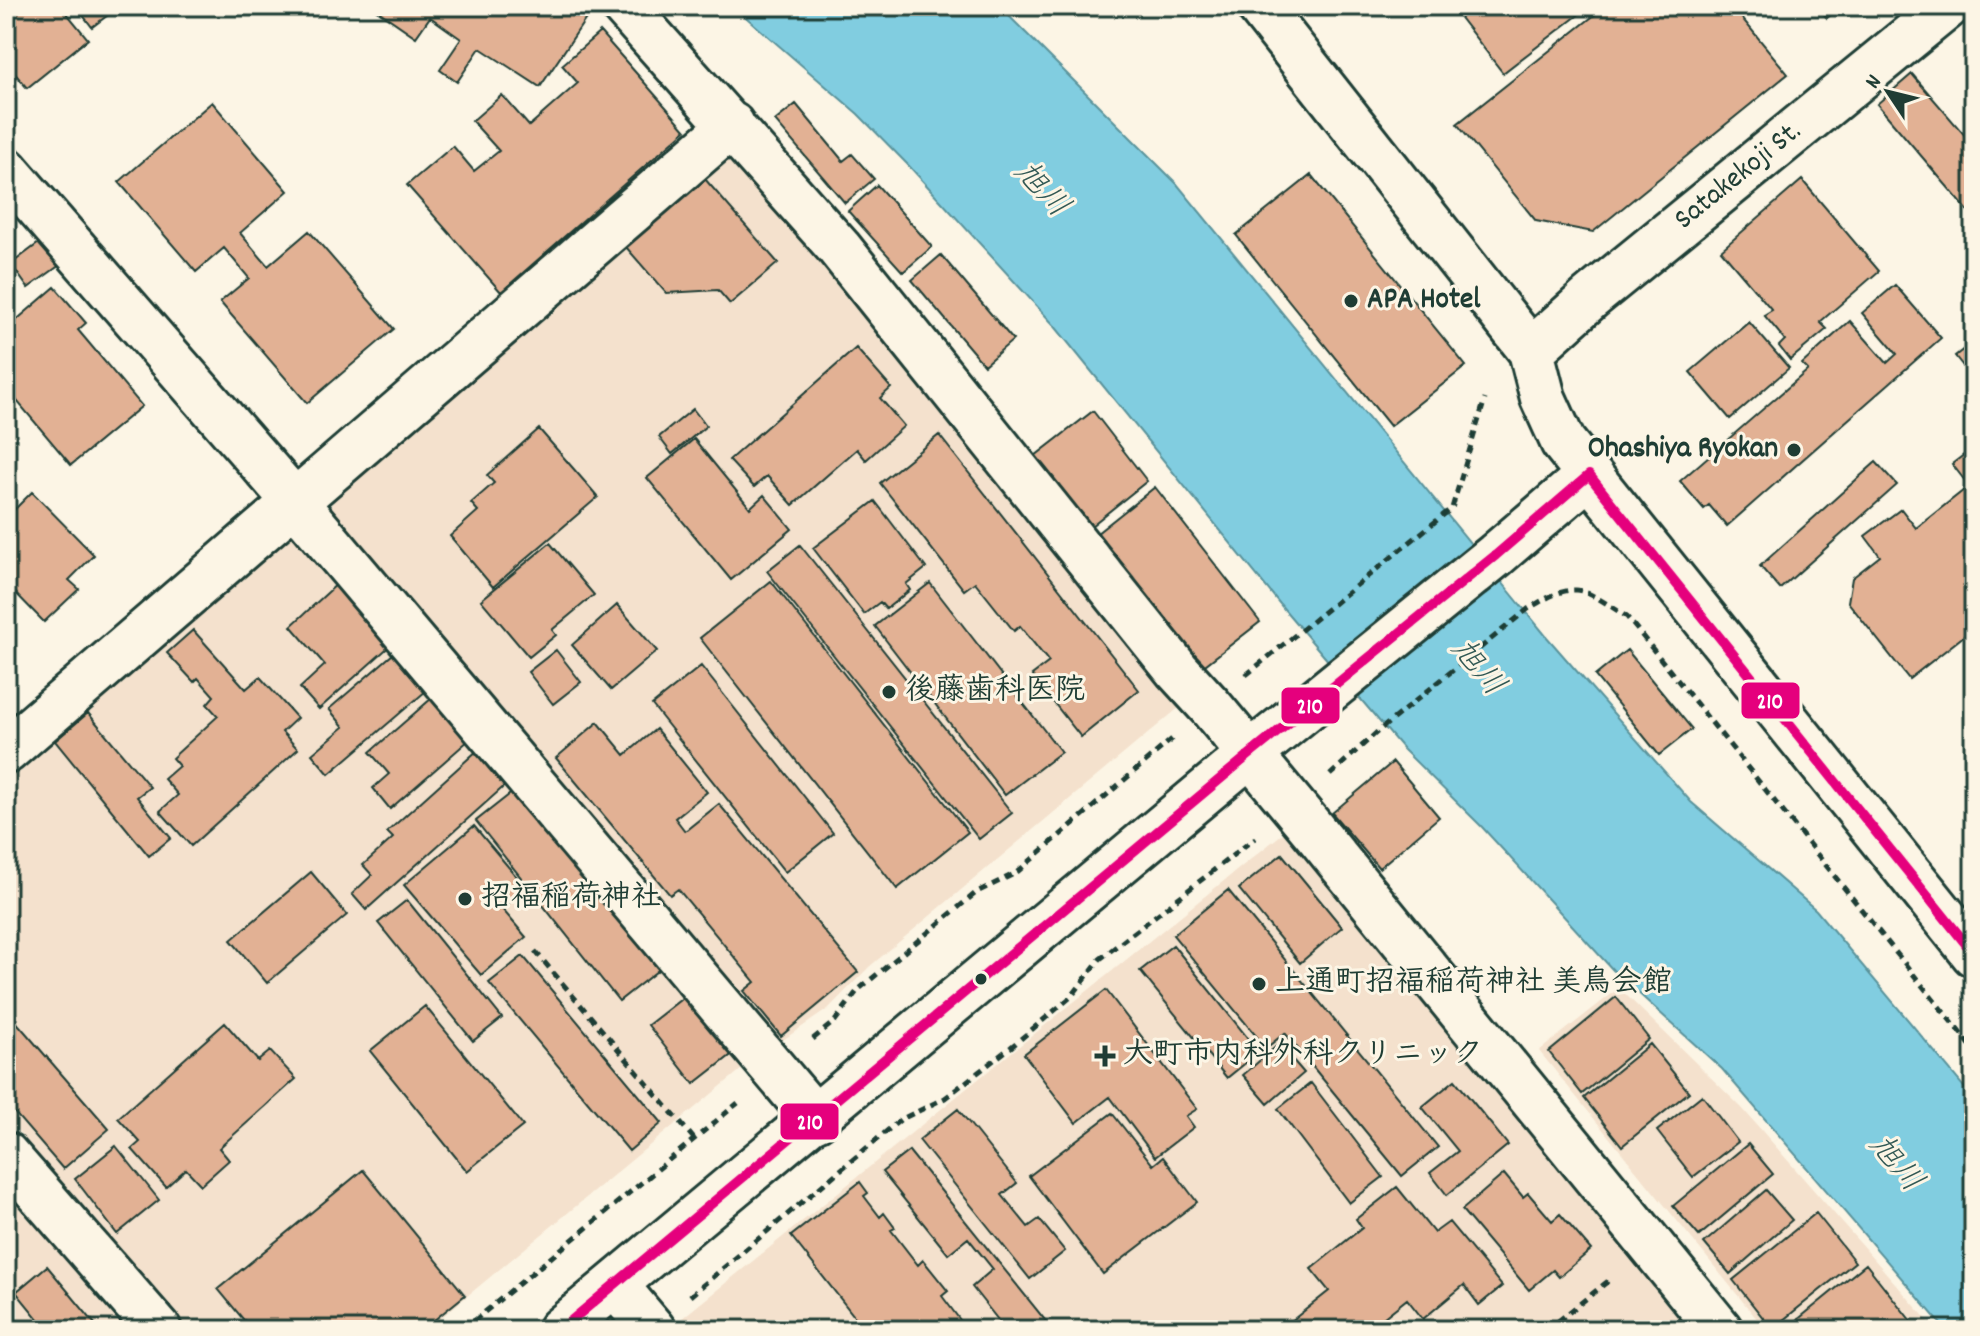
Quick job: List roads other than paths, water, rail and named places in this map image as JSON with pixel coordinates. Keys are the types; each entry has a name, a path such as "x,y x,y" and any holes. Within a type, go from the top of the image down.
{"street":[{"path":"624,6 839,248 1177,670 1210,706 1720,1330"},
{"path":"1259,6 1531,351 1543,398 1558,431 1589,475 1974,954"},
{"name":"Satakekoji St.","path":"1531,351 1590,298 1948,6"},
{"path":"6,751 732,125"},
{"path":"6,170 295,502 816,1119"},
{"path":"560,1330 1589,475"},
{"path":"6,1155 159,1330"},
{"path":"615,1285 652,1329"}],"water":[{"name":"旭川","path":"733,6 999,6 1177,184 1546,636 1691,802 1816,910 1974,1099 1974,1330 1946,1330 1722,1069 1613,970 1482,827 1403,749 1284,609 1053,324 910,167 858,114"}],"place":[{"name":"APA Hotel","path":"1351,301"},
{"name":"Ohashiya Ryokan","path":"1794,450"},
{"name":"後藤歯科医院","path":"889,692"},
{"name":"招福稲荷神社","path":"465,899"},
{"name":"上通町招福稲荷神社 美鳥会館","path":"1259,984"},
{"name":"大町市内科外科クリニック","path":"1105,1056"}]}
